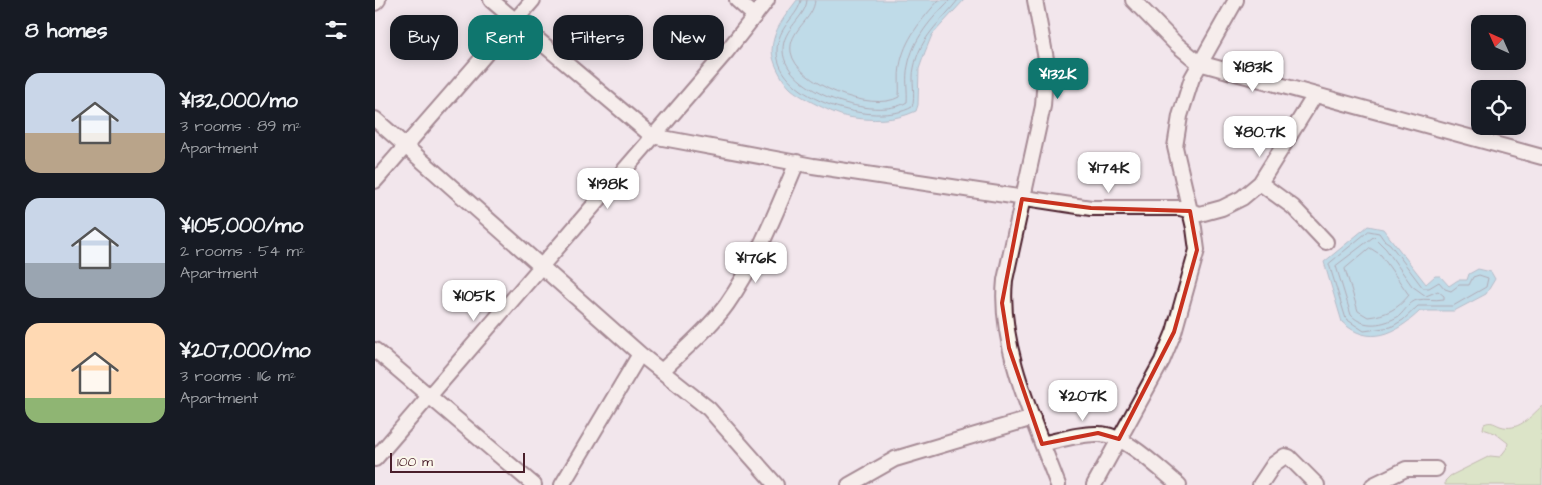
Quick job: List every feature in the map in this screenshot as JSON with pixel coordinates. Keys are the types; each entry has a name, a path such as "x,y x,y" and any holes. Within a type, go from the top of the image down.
{"street":[{"path":"375,3 378,0"},
{"path":"491,0 510,15"},
{"path":"520,15 533,0"},
{"path":"737,0 755,16"},
{"path":"375,459 767,0"},
{"path":"1133,0 1175,43 1199,63 1542,157"},
{"path":"1094,485 1162,361 1174,332 1197,250 1175,147 1180,116 1192,78 1199,63 1236,0"},
{"path":"1037,2 1044,42 1045,74 1038,133 1005,280 1002,303 1009,348 1057,485"},
{"path":"543,43 652,136 670,141 797,162 1023,199 1091,208 1180,208 1200,214 1222,208 1242,198 1260,183 1315,95"},
{"path":"375,181 481,60"},
{"path":"375,119 640,354 663,370 709,409 777,485"},
{"path":"663,370 718,316 730,298 772,221 797,162"},
{"path":"1260,183 1293,207 1326,242"},
{"path":"375,350 429,398 534,485"},
{"path":"562,485 640,354"},
{"path":"849,485 895,459 1033,418"},
{"path":"1042,444 1098,433 1108,434 1119,440 1179,485"},
{"path":"1260,485 1274,464 1285,456 1289,457 1317,485"},
{"path":"1373,485 1406,469 1436,469"}],"highlighted area":[{"path":"1022,199 1091,208 1190,211 1197,250 1174,332 1119,439 1098,433 1042,444 1009,348 1002,303"}],"green space":[{"path":"1542,406 1542,485 1445,485 1445,481 1450,476 1490,456 1500,457 1507,448 1508,443 1495,433 1483,429 1484,424 1492,423 1512,427 1523,423"}],"water":[{"path":"797,0 964,0 932,35 919,69 918,105 916,111 900,117 866,119 842,116 809,101 790,88 778,70 772,50 773,43 780,24"},
{"path":"1368,226 1383,229 1426,284 1435,276 1440,276 1449,286 1458,280 1467,280 1469,274 1478,269 1491,272 1495,279 1486,294 1454,311 1420,311 1392,331 1372,336 1352,330 1342,322 1324,262"}]}
